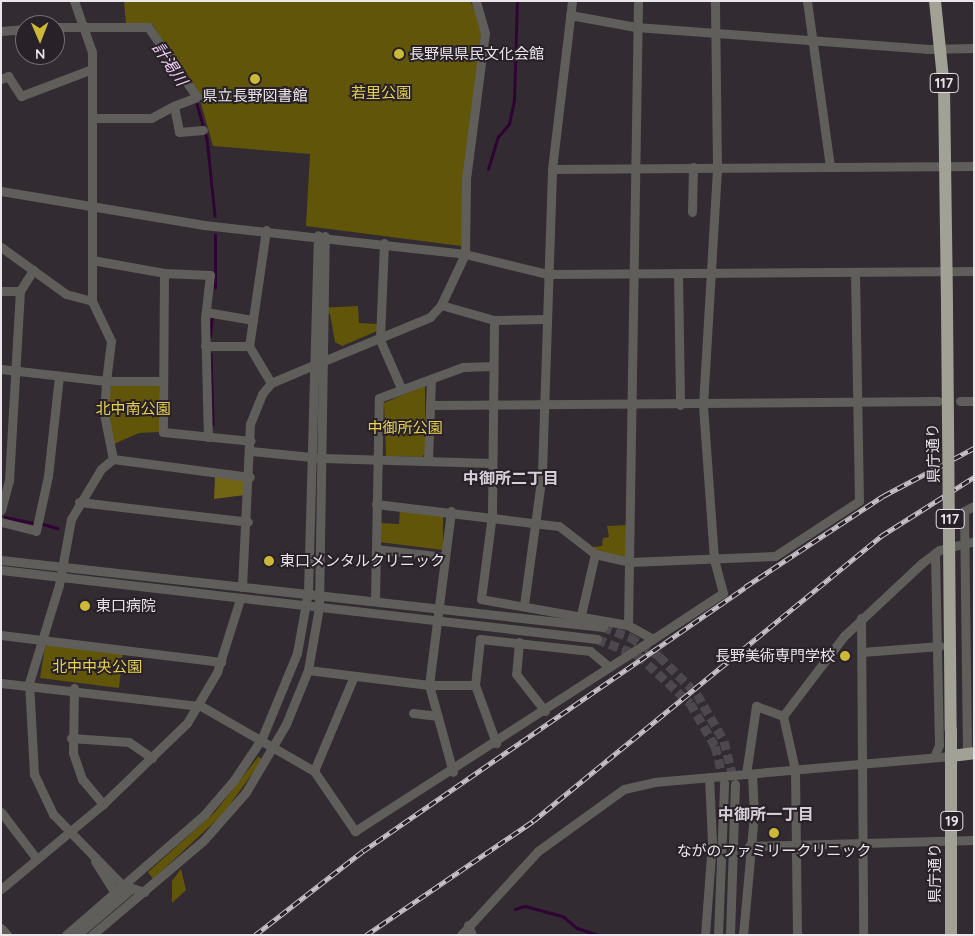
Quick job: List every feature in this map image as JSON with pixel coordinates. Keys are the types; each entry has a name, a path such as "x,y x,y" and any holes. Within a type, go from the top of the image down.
{"highway":[{"name":"県庁通り","path":"936,1 941,49 946,166 952,840 951,935"},
{"path":"951,756 970,753"}],"street":[{"path":"74,1 84,25 92,69 95,118 92,301 111,341 104,414 113,459 79,502 62,571 29,683 34,774 53,814 95,861 123,886"},
{"path":"242,587 248,522 253,411 271,383 420,324 441,305 466,254 466,179 485,33 476,1"},
{"path":"524,606 538,521 546,405 545,319 552,169 572,1"},
{"path":"628,625 635,274 636,27 638,1"},
{"path":"1,683 29,683 74,688 201,706 276,745 314,770 355,831 453,772 545,712 609,666 723,593 714,559 703,405 717,167 715,1"},
{"path":"807,1 810,38 830,166"},
{"path":"570,15 636,27 810,38 941,49 974,48"},
{"path":"65,26 148,27 197,98 174,106 151,118 95,118"},
{"path":"1,31 15,30"},
{"path":"2,77 8,76 21,96 92,69"},
{"path":"174,106 179,132 203,130"},
{"path":"552,169 974,166"},
{"path":"692,212 693,167"},
{"path":"1,190 204,225 321,235 466,254 547,274 974,271"},
{"path":"266,230 249,346 271,383"},
{"path":"92,935 144,892 218,825 246,792 276,745 308,670 319,607 325,361 321,235"},
{"path":"66,935 204,815 262,738 297,653 308,592 321,235"},
{"path":"384,243 380,340 401,388"},
{"path":"1,247 66,294 92,301"},
{"path":"92,260 164,273 210,276 205,346 208,438"},
{"path":"1,510 9,481 18,370 20,291 33,270"},
{"path":"376,504 492,514 538,521 559,526 595,554 630,562 775,556 859,501 855,272"},
{"path":"164,273 163,432 251,441"},
{"path":"678,273 680,405"},
{"path":"1,291 20,291"},
{"path":"441,305 494,320 545,319"},
{"path":"206,312 253,320"},
{"path":"494,320 493,366 495,405 492,514 481,599 581,615 628,625 653,639"},
{"path":"205,346 249,346"},
{"path":"375,600 379,398 401,388 463,367 493,366"},
{"path":"1,369 106,381 162,381"},
{"path":"1,522 36,530 48,476 59,376"},
{"path":"428,460 431,379"},
{"path":"430,404 703,405 938,401"},
{"path":"960,401 974,401"},
{"path":"251,452 312,458 492,463"},
{"path":"113,459 250,476"},
{"path":"79,502 248,522"},
{"path":"970,753 964,511 974,506"},
{"path":"451,511 429,685 453,772"},
{"path":"783,716 861,618 935,553 964,541 974,541"},
{"path":"376,549 445,557"},
{"path":"934,757 939,745 935,553"},
{"path":"581,615 595,554"},
{"path":"1,560 240,599 596,639"},
{"path":"1,570 62,571 319,593 603,627"},
{"path":"1,889 102,804 152,758 201,706 220,662 240,599"},
{"path":"861,618 863,935"},
{"path":"1,635 220,662"},
{"path":"496,743 474,685 480,639 590,651 609,666"},
{"path":"519,642 516,674 545,712"},
{"path":"862,652 938,646"},
{"path":"308,670 353,678 429,685 474,685"},
{"path":"314,770 353,678"},
{"path":"74,688 71,738 77,768 102,804"},
{"path":"743,935 749,846 754,814 749,774 756,706 783,716"},
{"path":"414,713 438,716"},
{"path":"783,716 795,770 797,935"},
{"path":"71,738 129,742 152,758"},
{"path":"461,935 468,925 538,851 619,792 654,782 951,756"},
{"path":"705,935 712,866 709,777"},
{"path":"718,935 724,783"},
{"path":"730,935 735,784"},
{"path":"1,812 36,858"},
{"path":"749,846 974,840"},
{"path":"95,861 115,893"},
{"path":"77,935 132,888 144,892"},
{"path":"468,925 472,935"},
{"path":"1,928 7,935"}],"green space":[{"name":"若里公園","path":"124,1 470,1 481,21 481,33 461,246 306,226 310,154 213,146 200,100 152,24 126,24"},
{"path":"358,306 359,323 377,324 377,331 342,346 335,342 330,314 317,308"},
{"name":"北中南公園","path":"112,383 159,386 159,432 139,433 114,444 106,406"},
{"name":"中御所公園","path":"425,385 425,453 422,457 386,456 384,403"},
{"path":"400,510 443,513 443,550 379,542 380,523 399,524"},
{"path":"628,525 627,558 596,551 593,547 602,546 603,538 609,537 607,526"},
{"name":"北中中央公園","path":"49,644 123,652 119,688 40,678 45,647"},
{"path":"258,757 263,759 223,814 153,879 148,872 215,812"},
{"path":"181,869 186,890 172,903 172,881"}],"shaded area":[{"path":"215,477 245,481 245,495 214,499"}],"waterway":[{"path":"488,169 498,137 509,124 514,100 517,1"},
{"name":"計渇川","path":"130,31 144,31"},
{"name":"計渇川","path":"197,104 207,138 215,216"},
{"name":"計渇川","path":"215,235 215,288"},
{"name":"計渇川","path":"210,336 212,317"},
{"name":"計渇川","path":"211,354 213,424"},
{"path":"5,517 34,523"},
{"path":"43,524 57,528"},
{"name":"計渇川","path":"515,909 525,906 563,916 577,928 598,935"}],"tunnel":[{"path":"603,627 630,637 659,656 697,694 724,741 734,781"},
{"path":"597,639 638,655 690,703 715,746 724,783"}],"railway":[{"path":"255,935 363,851 745,587 883,496 974,448"},
{"path":"366,935 533,821 881,536 974,477"}],"place":[{"name":"長野県県民文化会館","path":"399,54"},
{"name":"県立長野図書館","path":"255,79"},
{"name":"東口メンタルクリニック","path":"269,561"},
{"name":"東口病院","path":"85,606"},
{"name":"長野美術専門学校","path":"845,656"},
{"name":"ながのファミリークリニック","path":"774,833"}],"district":[{"name":"中御所二丁目","path":"511,478"},
{"name":"中御所一丁目","path":"766,814"}]}
